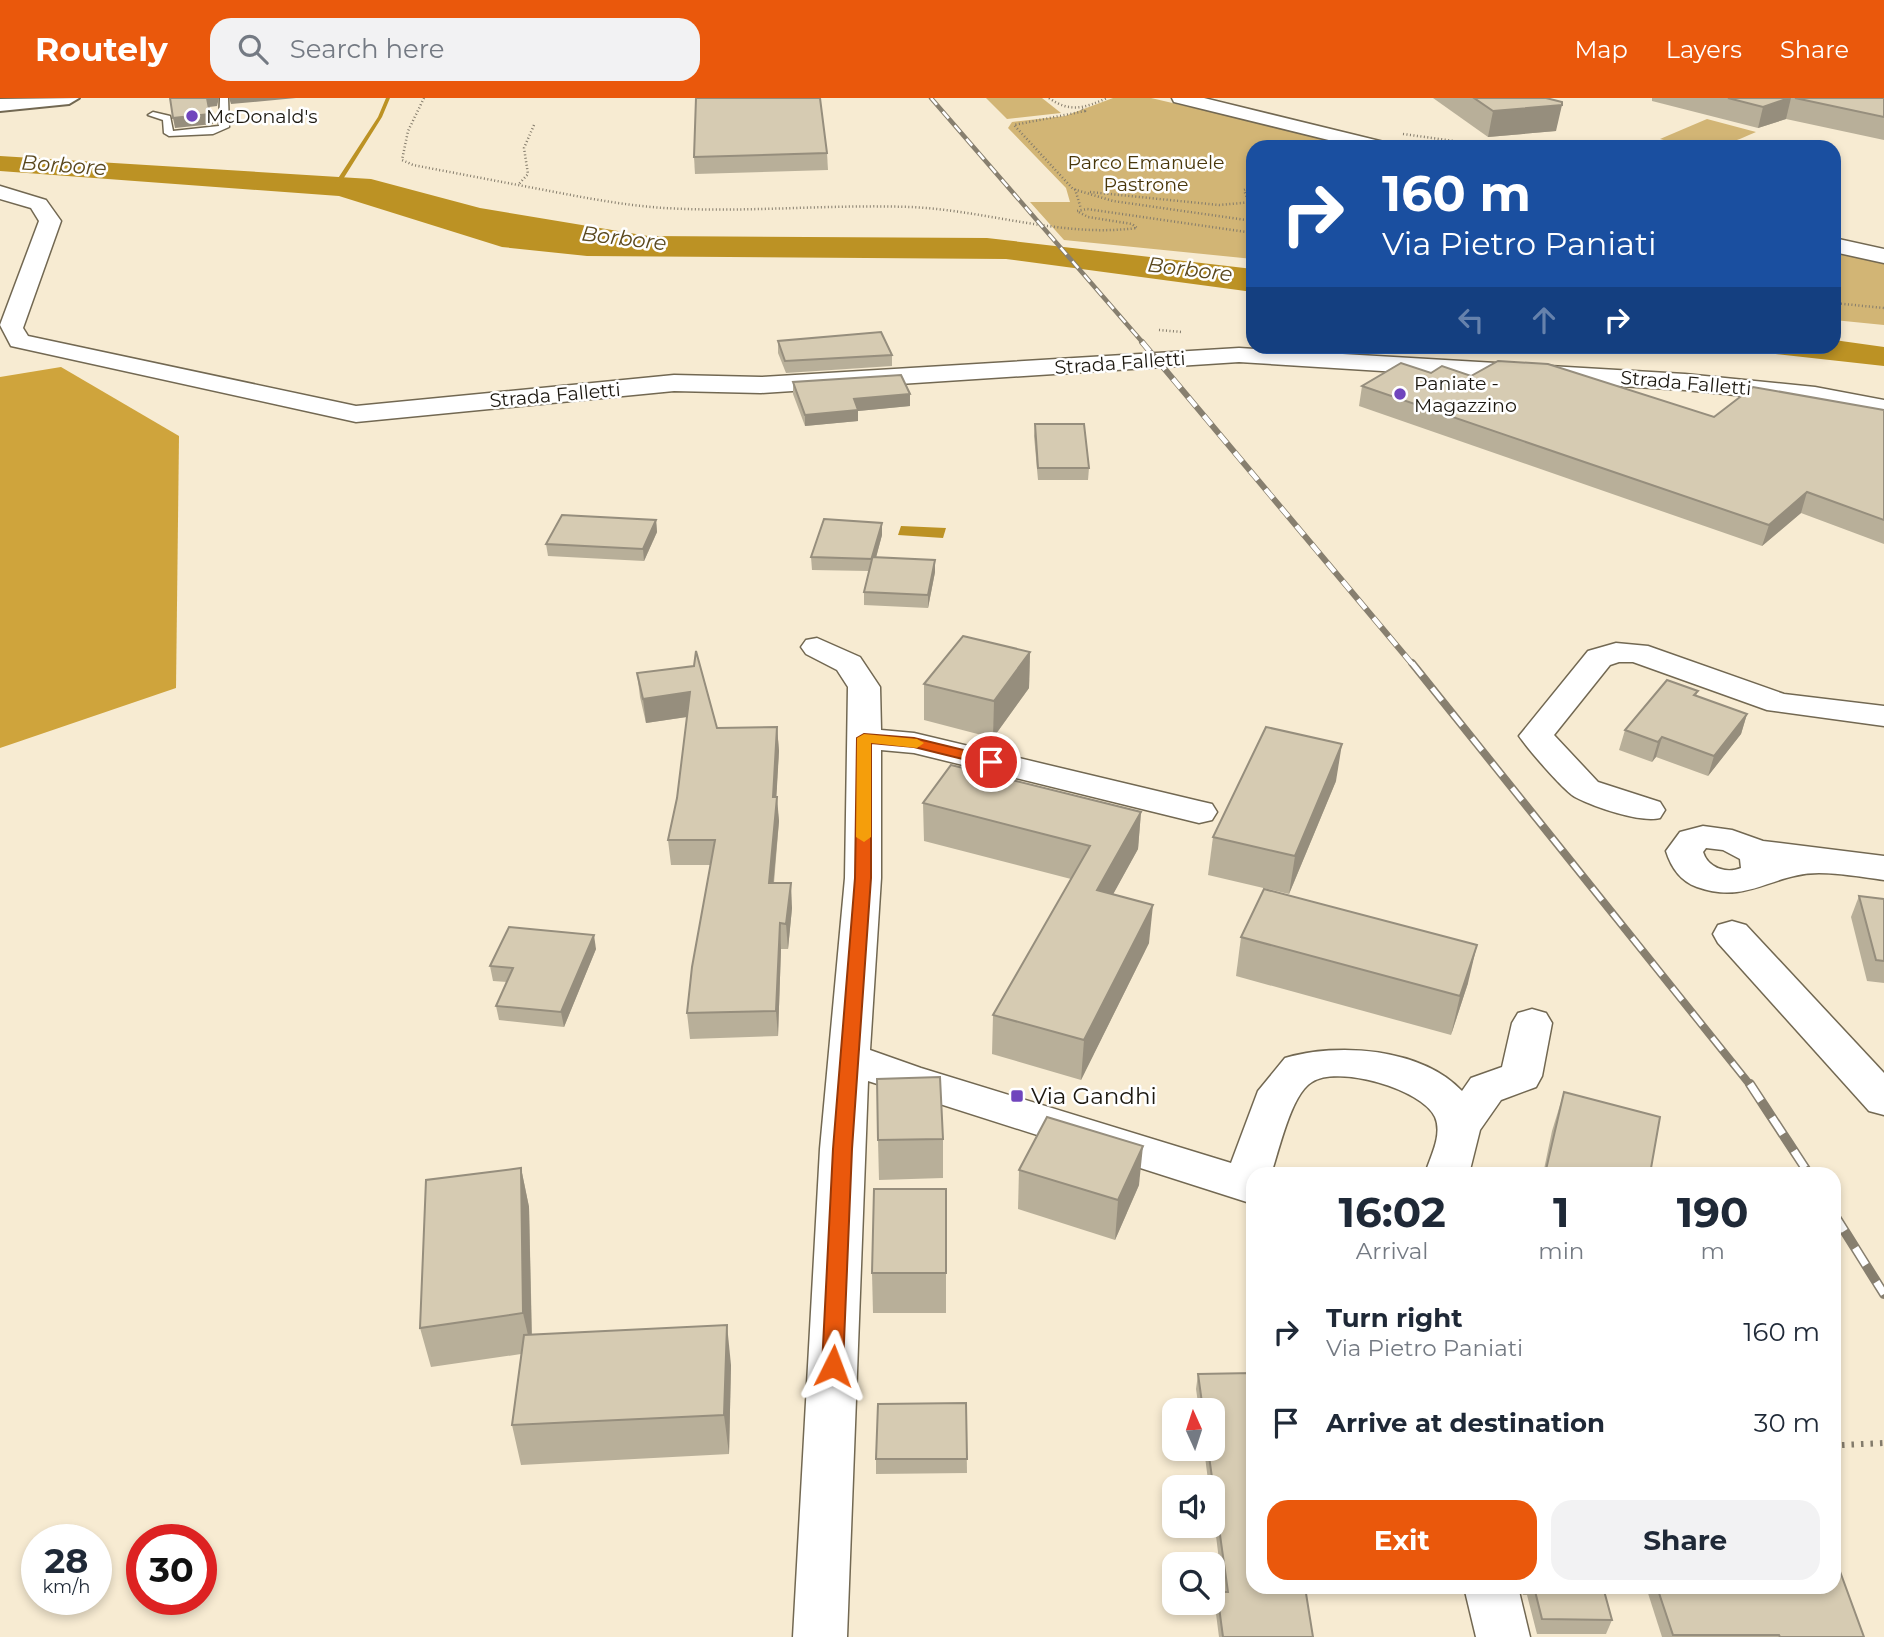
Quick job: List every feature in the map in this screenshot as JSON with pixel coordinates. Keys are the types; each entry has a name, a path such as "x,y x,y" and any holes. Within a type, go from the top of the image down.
{"main road":[{"path":"0,104 56,99"}],"street":[{"path":"1181,98 1352,140"},
{"name":"Strada Falletti","path":"0,192 39,204 50,221 11,328 20,341 356,414 674,383 761,385 1239,355 1685,382 1815,395 1884,408"},
{"path":"1841,247 1884,256"},
{"path":"817,647 849,664 864,687 863,878 842,1149 820,1637"},
{"path":"1884,716 1779,703 1637,653 1616,652 1599,658 1536,736 1586,789 1647,810 1724,860 1817,861 1884,868"},
{"path":"864,738 914,743 1199,812"},
{"path":"1724,860 1732,934 1884,1100"},
{"path":"1449,1167 1460,1128 1486,1089 1521,1076 1532,1023"},
{"path":"850,1058 919,1084 1246,1185"},
{"path":"1255,1167 1279,1091 1300,1068 1344,1063 1394,1070 1437,1093 1455,1110 1460,1128"},
{"path":"1493,1594 1503,1637"}],"lane":[{"path":"153,115 167,118 169,133 172,134 213,131 224,127 224,98"}],"path":[{"path":"424,98 408,131 402,160 413,165 594,199 666,208 715,210 912,207 1058,227 1114,231 1137,228 1132,224 1079,214 1077,211 1081,209"},
{"path":"1049,98 1067,110 1082,108 1107,98"},
{"path":"1081,209 1073,189 1014,125 1079,114 1085,111 1082,108"},
{"path":"518,185 528,174 524,148 534,125"},
{"path":"1073,189 1206,204 1246,203"},
{"path":"1073,189 1113,201 1246,220"},
{"path":"1081,209 1246,232"},
{"path":"1841,304 1884,308"},
{"path":"1842,1445 1883,1443"}],"green space":[{"path":"986,98 1042,98 1061,113 1007,119"},
{"name":"Parco Emanuele Pastrone","path":"1113,98 1151,98 1331,140 1246,140 1246,258 1064,240 1030,202 1070,202 1066,188 1008,128 1012,122 1065,116"},
{"path":"1707,119 1756,132 1735,140 1660,139"},
{"path":"1841,252 1884,261 1884,325 1841,321"}],"shaded area":[{"path":"61,367 179,436 176,688 0,748 0,377"}],"water":[{"name":"Borbore","path":"0,156 371,179 480,208 648,236 987,238 1246,268 1246,291 1006,259 587,256 502,247 339,196 0,171"},
{"path":"1841,341 1884,347 1884,366 1777,354 1841,354"},
{"path":"901,526 946,528 943,538 898,535"}],"building":[{"path":"170,98 207,98 210,114 173,118"},
{"path":"696,98 820,98 827,153 694,157"},
{"path":"1474,98 1546,98 1562,102 1562,105 1493,111"},
{"path":"1728,98 1789,98 1763,107"},
{"path":"1795,98 1884,98 1884,117"},
{"path":"881,332 892,355 785,361 778,341"},
{"path":"1498,361 1548,364 1714,417 1753,387 1884,410 1884,520 1807,492 1769,525 1362,386 1401,363 1431,373 1442,366 1471,376"},
{"path":"901,375 910,394 854,399 858,410 805,415 793,382"},
{"path":"1035,424 1084,424 1089,468 1038,468"},
{"path":"562,515 656,520 643,549 546,544"},
{"path":"824,519 882,523 872,557 935,560 928,595 864,592 872,559 811,557"},
{"path":"963,636 1030,652 994,701 924,684"},
{"path":"696,651 717,728 777,727 773,797 777,797 769,883 791,883 786,924 780,923 776,1011 687,1013 692,967 715,840 668,840 677,798 690,692 643,699 637,673 694,666"},
{"path":"1667,680 1698,691 1694,695 1747,714 1714,756 1662,737 1658,742 1625,730"},
{"path":"1266,727 1342,744 1295,856 1213,837"},
{"path":"951,765 1141,812 1097,890 1153,905 1084,1040 993,1015 1090,846 923,803"},
{"path":"1264,889 1477,945 1460,996 1241,937"},
{"path":"1859,896 1884,899 1884,961 1876,960"},
{"path":"509,927 594,935 561,1012 496,1006 513,968 490,966"},
{"path":"940,1077 943,1139 878,1140 877,1079"},
{"path":"1564,1092 1660,1117 1651,1167 1547,1167"},
{"path":"1047,1117 1143,1146 1118,1200 1019,1170"},
{"path":"521,1168 523,1313 420,1328 426,1180"},
{"path":"874,1189 946,1189 946,1273 872,1273"},
{"path":"727,1325 724,1415 512,1425 524,1335"},
{"path":"1246,1373 1246,1594 1306,1594 1313,1637 1223,1637 1220,1615 1225,1615 1225,1592 1228,1592 1225,1552 1222,1552 1220,1538 1225,1538 1225,1475 1212,1475 1210,1461 1225,1461 1225,1398 1201,1398 1198,1374"},
{"path":"966,1403 967,1459 876,1459 878,1404"},
{"path":"1841,1574 1864,1637 1779,1635 1673,1635 1659,1594 1841,1594"},
{"path":"1536,1594 1605,1594 1612,1620 1542,1619"}],"waterway":[{"path":"338,183 380,117 388,98"}],"railway":[{"path":"931,98 1144,344"},
{"path":"1142,342 1413,665"},
{"path":"1412,663 1751,1086"},
{"path":"1750,1084 1804,1167"},
{"path":"1841,1225 1884,1294"}],"slow traffic":[{"path":"864,837 864,738 917,743"}],"place":[{"name":"McDonald's","path":"192,116"},
{"name":"Paniate - Magazzino","path":"1400,394"},
{"name":"Via Gandhi","path":"1017,1096"}],"route":[{"path":"833,1366 842,1149 863,878 864,738 914,743 991,762"}]}
